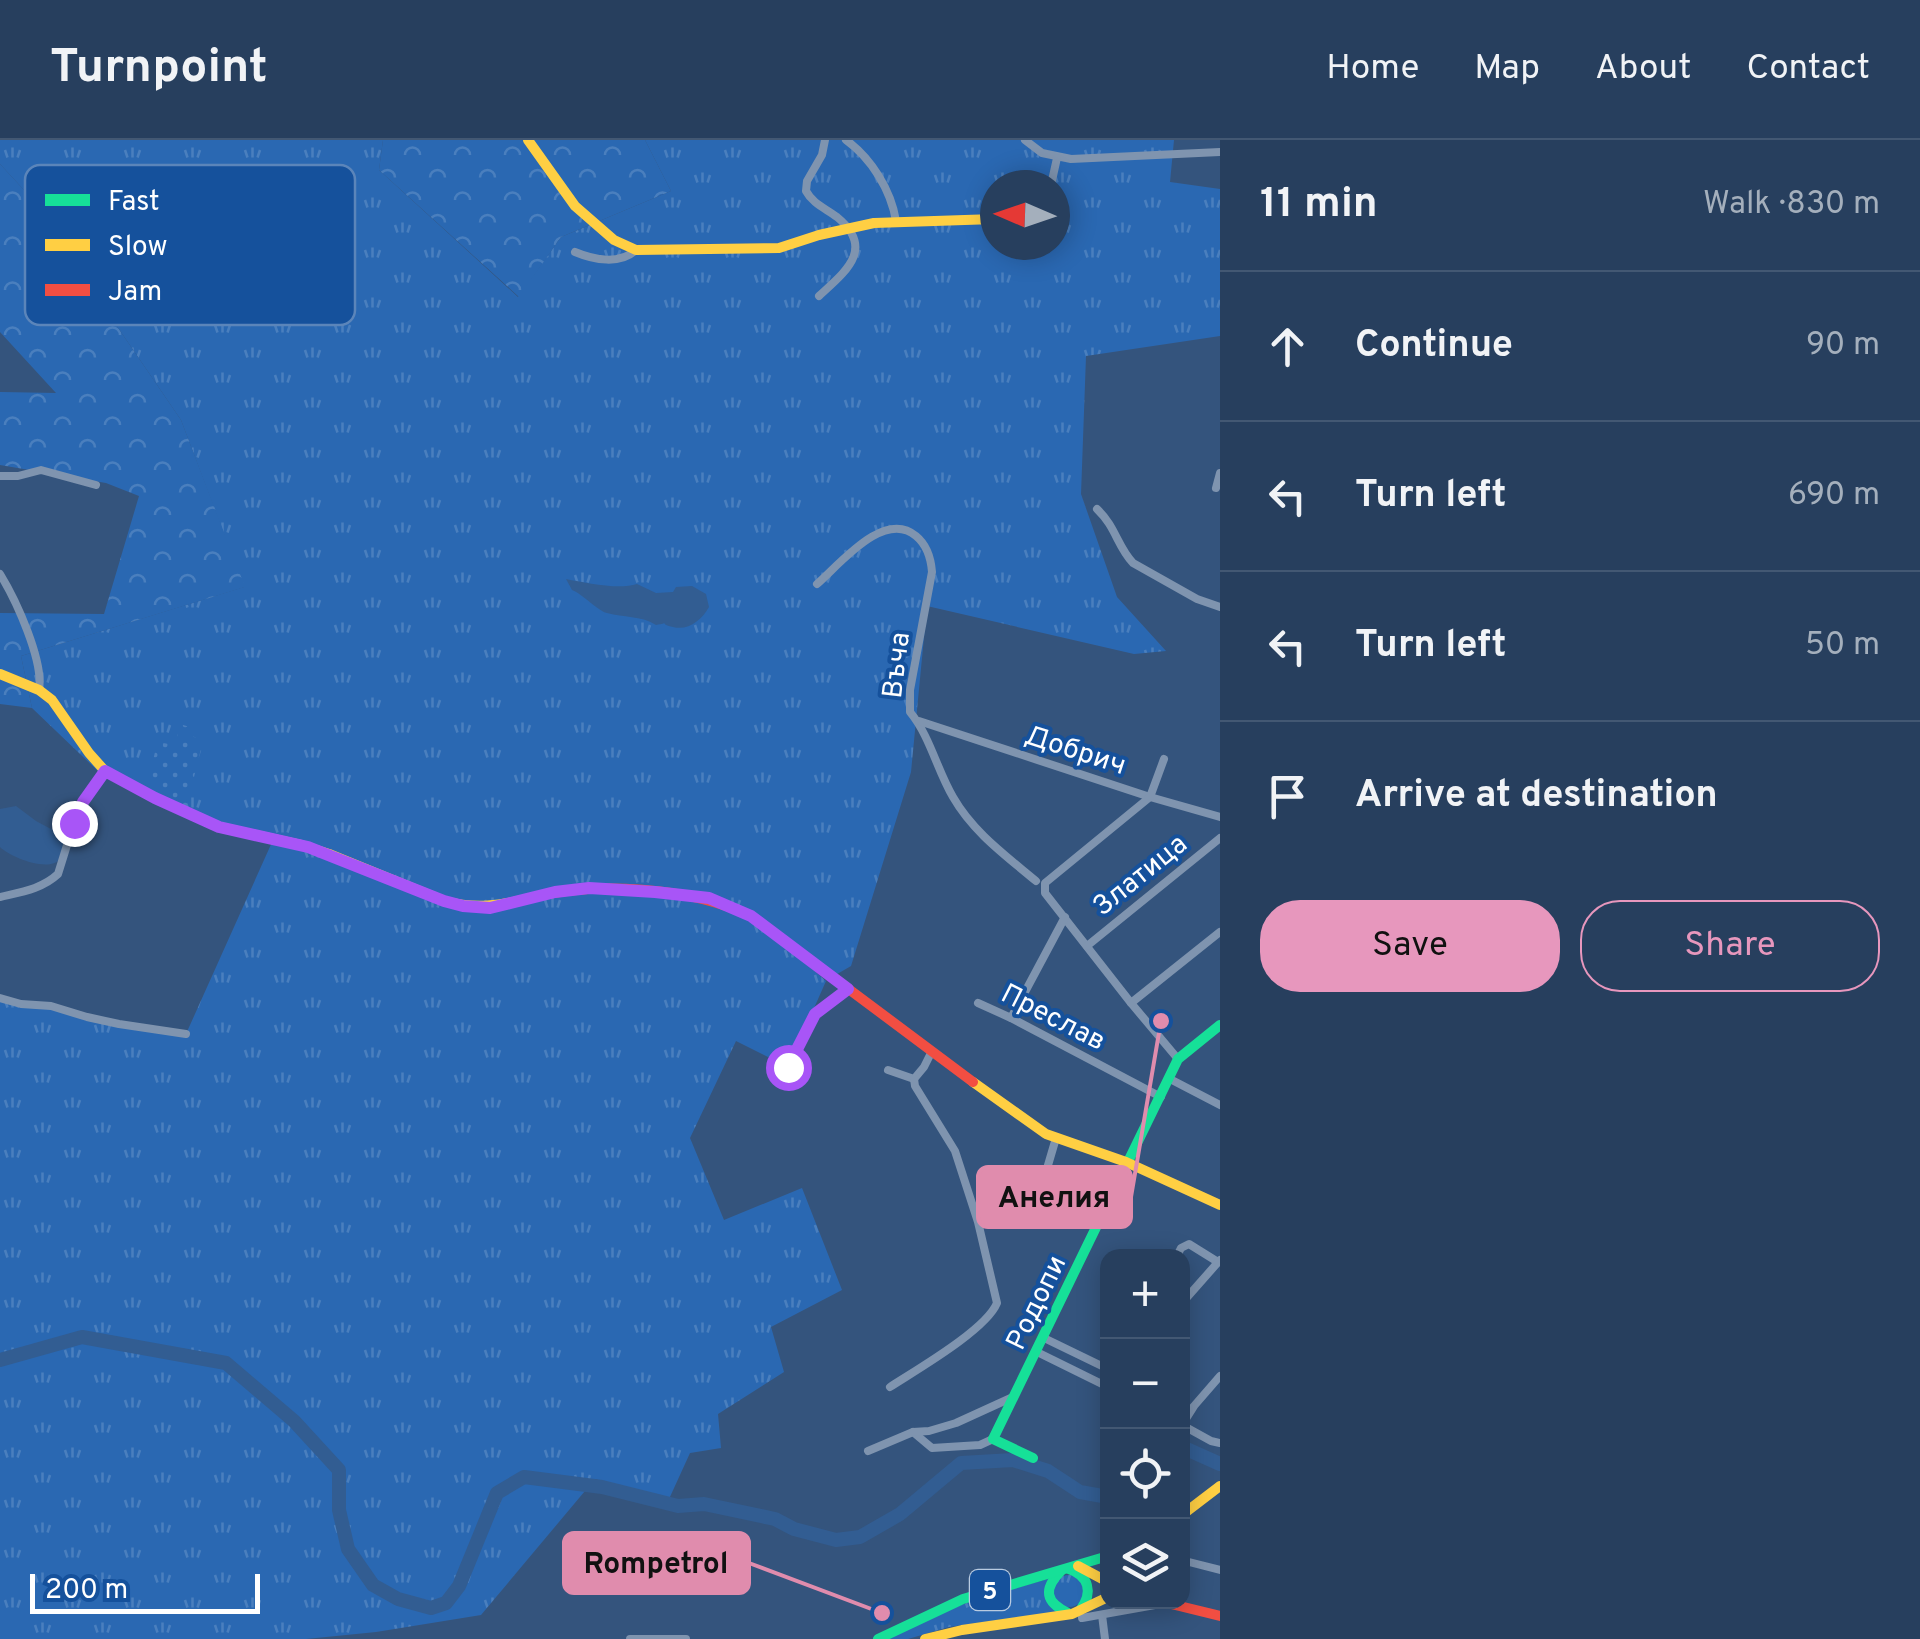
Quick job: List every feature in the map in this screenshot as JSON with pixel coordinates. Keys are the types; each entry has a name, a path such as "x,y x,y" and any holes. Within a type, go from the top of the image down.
{"street":[{"path":"528,140 576,206 614,240 636,250 779,248 847,229 896,221 980,219"},
{"path":"819,296 848,269 856,246 838,218 812,200 806,191 825,140"},
{"path":"846,140 861,152 884,186 896,221"},
{"path":"1024,140 1057,158 1220,152"},
{"path":"1054,170 1057,158"},
{"path":"575,252 609,260 630,256 636,250"},
{"path":"0,476 42,470 96,485"},
{"path":"1216,488 1220,473"},
{"path":"1096,510 1116,532 1133,563 1197,599 1220,606"},
{"name":"Въча","path":"817,584 885,529 906,530 922,542 932,572 910,712 966,818 1040,885 1178,1059"},
{"path":"0,574 21,612 40,672 40,690"},
{"path":"0,674 40,690 52,700 105,771 155,798 219,827 308,847 444,901 490,908 589,888 709,898 751,916 1035,1128 1126,1162 1220,1205"},
{"name":"Добрич","path":"918,721 1150,798 1220,817"},
{"path":"1040,885 1150,798 1164,759"},
{"path":"0,897 32,889 58,874 77,813 105,771"},
{"name":"Златица","path":"1087,946 1220,838"},
{"path":"1012,1018 1065,917"},
{"path":"1131,1004 1220,932"},
{"path":"781,1080 815,1014 848,989"},
{"path":"0,998 51,1006 103,1021 186,1034"},
{"name":"Преслав","path":"978,1003 1161,1097"},
{"name":"Родопи","path":"993,1438 1178,1059 1220,1025"},
{"path":"890,1387 949,1350 992,1313 997,1303 978,1222 955,1151 915,1086 914,1078 931,1053"},
{"path":"888,1070 914,1078"},
{"path":"1170,1078 1220,1105"},
{"path":"1036,1206 1056,1138"},
{"path":"1181,1249 1189,1244 1219,1261 1190,1294"},
{"path":"1044,1338 1100,1365"},
{"path":"1037,1352 1100,1383"},
{"path":"1190,1412 1220,1376"},
{"path":"868,1451 913,1432 956,1423 1013,1397"},
{"path":"956,1423 961,1447"},
{"path":"1189,1429 1220,1443"},
{"path":"913,1432 932,1448 980,1445 993,1438 1033,1458"},
{"path":"1190,1510 1220,1486"},
{"name":"5","path":"878,1639 963,1600 1100,1559"},
{"path":"1190,1562 1220,1570"},
{"path":"1069,1569 1100,1579"},
{"path":"1069,1569 1082,1575 1089,1587 1087,1602 1077,1615"},
{"path":"1069,1569 1050,1583 1050,1599 1056,1608 1077,1615 1132,1609"},
{"name":"5","path":"925,1639 962,1630 1077,1615 1100,1602"},
{"path":"1190,1608 1220,1616"},
{"path":"1102,1615 1105,1639"},
{"path":"630,1639 686,1639"}],"green space":[{"path":"0,140 383,140 379,170 518,297 561,237 671,191 645,140 1174,140 1170,182 1220,189 1220,336 1086,356 1081,494 1117,597 1166,651 1134,654 927,606 911,772 851,966 832,977 774,936 826,981 788,1067 736,1041 690,1138 724,1220 802,1188 842,1290 771,1327 784,1372 718,1414 721,1448 690,1453 669,1499 595,1479 481,1615 306,1639 0,1639 0,1000 186,1034 273,840 219,827 102,775 32,708 21,656 244,587 181,420 116,325 355,325 355,165 25,165 25,191 0,164"},
{"path":"383,140 645,140 671,191 561,237 519,297 379,170"},
{"path":"0,164 25,191 25,325 116,325 181,420 245,587 21,656 32,708 0,704 0,613 104,614 139,496 106,483 0,465 0,392 56,393 0,332"},
{"path":"180,724 193,728 191,736 202,745 186,809 152,788 150,774 155,752 161,753 163,743 175,745"},
{"path":"1069,1575 1080,1580 1085,1591 1080,1602 1069,1607 1058,1602 1053,1591 1058,1580"},
{"path":"1048,1579 1056,1612 949,1627 908,1639 888,1639 974,1600"}],"shaded area":[{"path":"566,579 612,586 637,584 656,593 692,586 706,594 709,607 689,626 656,625 603,612 572,590"},
{"path":"16,806 62,835 64,850 55,863 20,859 0,847 0,809"}],"waterway":[{"path":"0,1360 82,1337 226,1363 294,1421 339,1470 339,1510 348,1549 373,1585 398,1599 431,1608 446,1603 459,1586 497,1493 524,1477 602,1487 678,1506 704,1504 775,1519 794,1529 836,1540 860,1537 900,1514 961,1463 1013,1460 1048,1471 1080,1492 1100,1496"},
{"path":"1190,1451 1220,1464"}],"traffic: fast":[{"path":"1033,1458 993,1439 1178,1059 1220,1025"},
{"path":"878,1639 963,1599 1100,1558"},
{"path":"1069,1569 1087,1585 1081,1609"},
{"path":"1061,1571 1051,1584 1049,1595 1068,1613"}],"traffic: slow":[{"path":"528,140 575,206 614,240 636,250 779,248 874,223 980,219"},
{"path":"0,674 39,690 52,700 105,771 219,827 329,854 444,901 487,906 530,898"},
{"path":"973,1082 1046,1134 1126,1162 1220,1205"},
{"path":"1190,1509 1220,1486"},
{"path":"1078,1566 1100,1578"},
{"path":"925,1639 1072,1614 1100,1601"}],"traffic: jam":[{"path":"530,898 583,890 642,890 727,906 751,916 973,1082"},
{"path":"1190,1609 1220,1616"}],"place":[{"name":"Анелия","path":"1161,1021"},
{"name":"Rompetrol","path":"882,1613"}],"route":[{"path":"74,823 83,802 105,771 219,827 308,847 463,906 490,908 589,888 689,895 727,904 751,916 848,989 815,1014 788,1067"}]}
